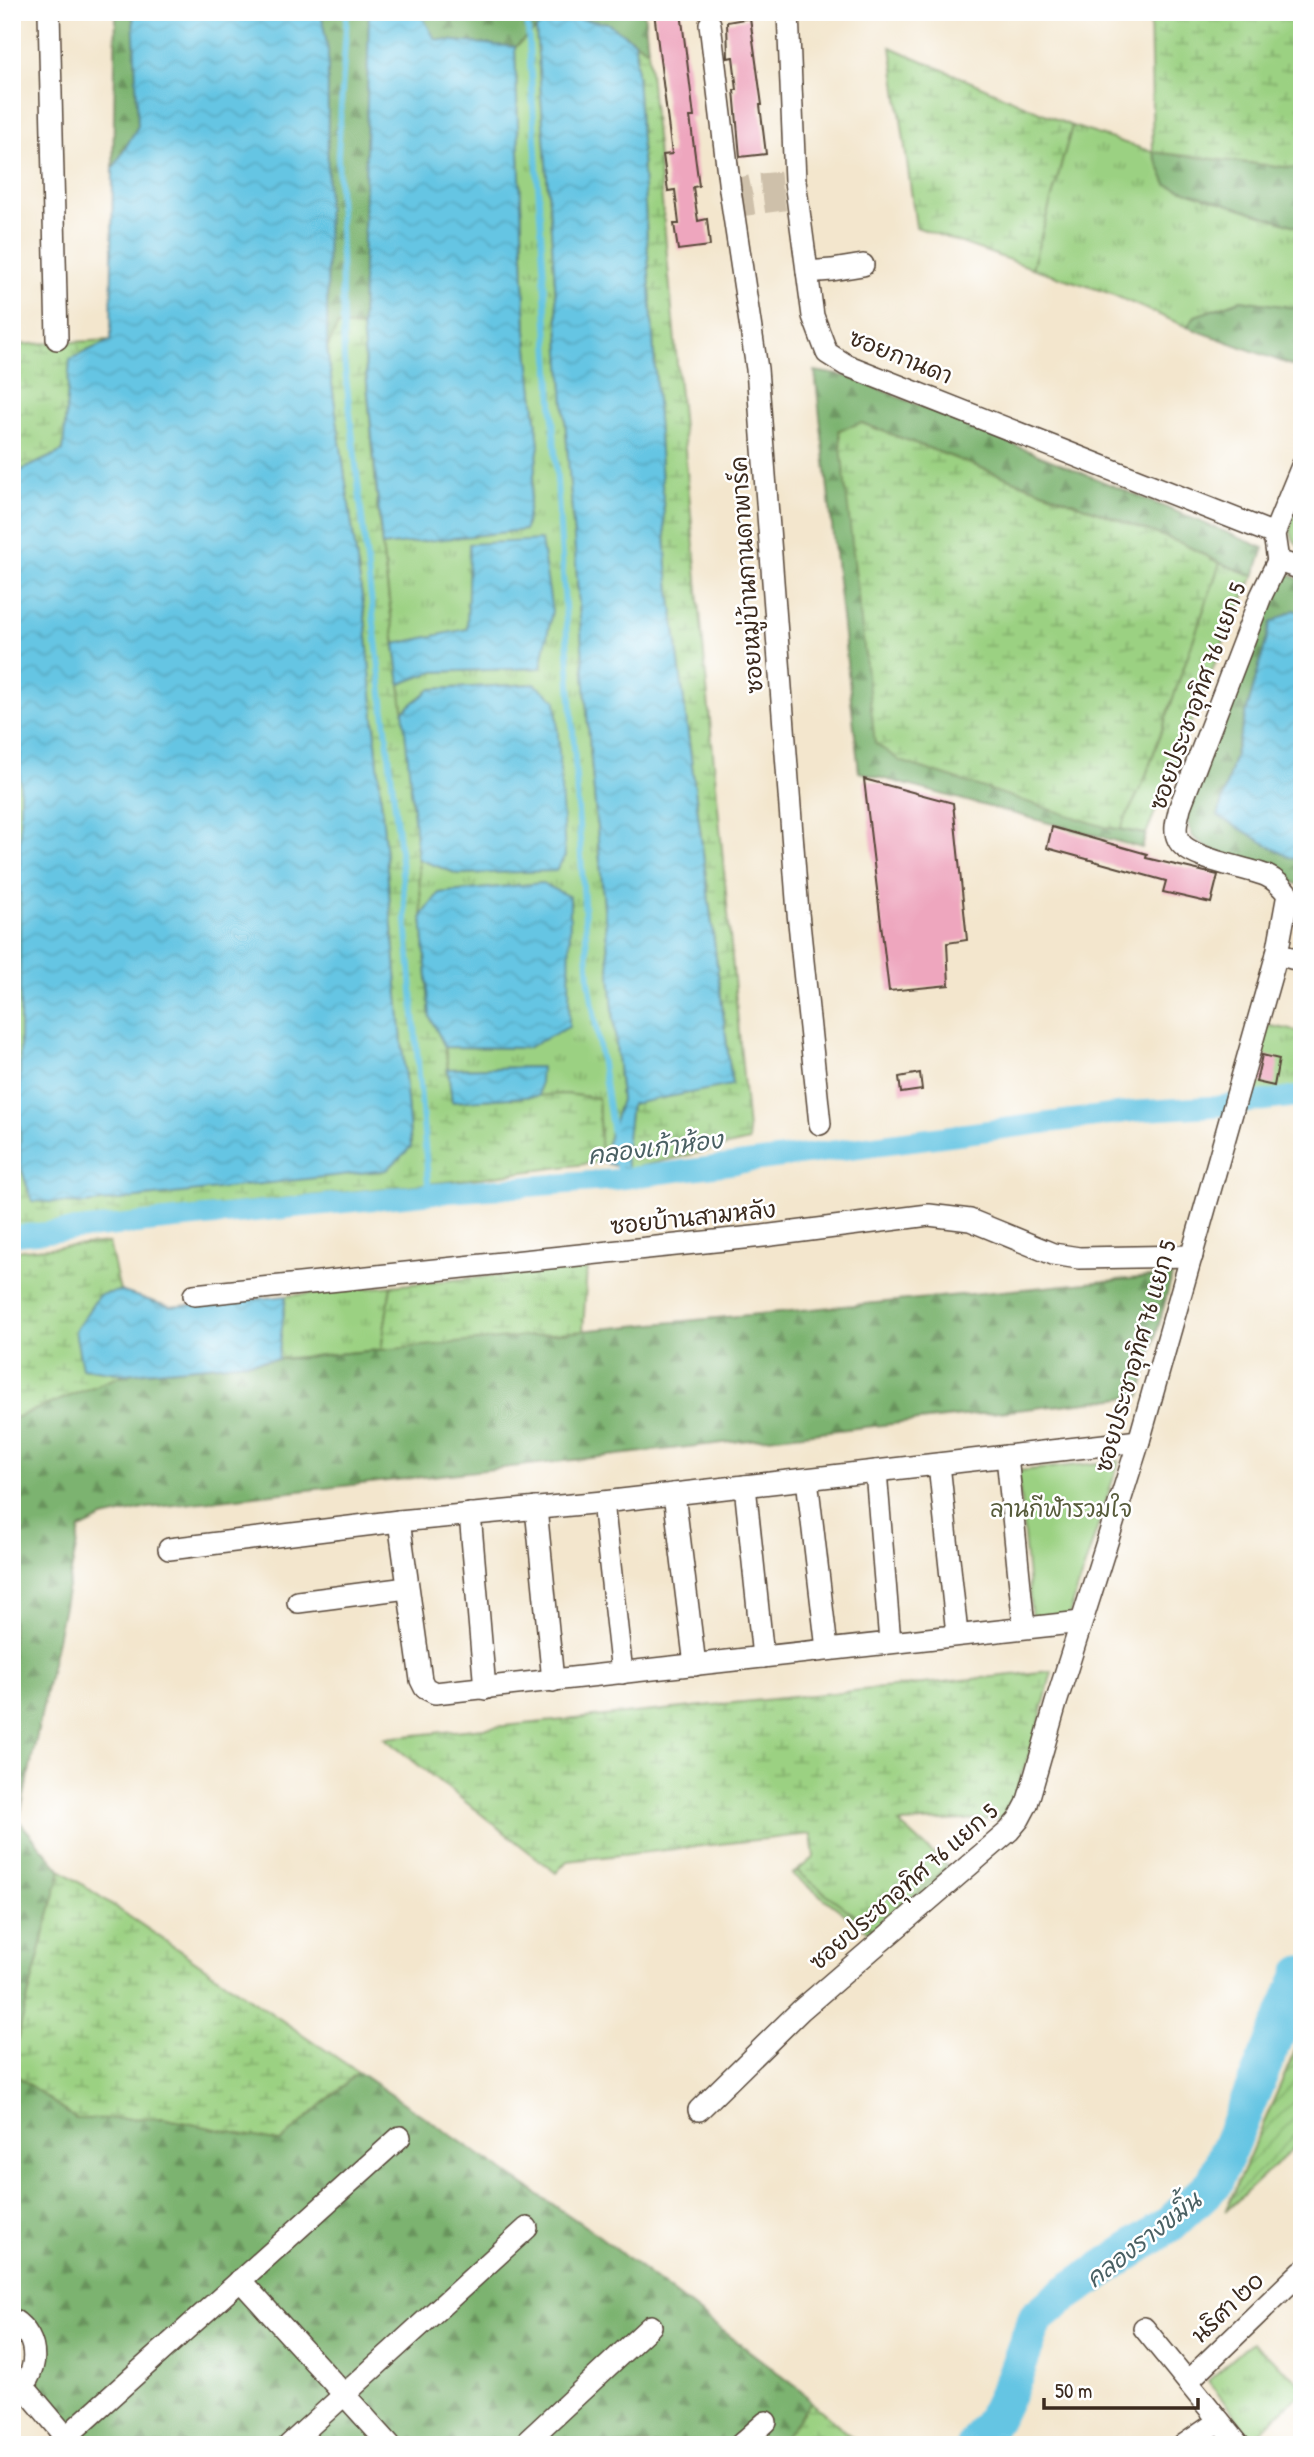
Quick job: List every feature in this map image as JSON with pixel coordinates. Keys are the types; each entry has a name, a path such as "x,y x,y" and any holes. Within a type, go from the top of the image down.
{"street":[{"path":"49,12 57,340"},
{"name":"ซอยกานดา","path":"788,12 795,181 813,316 827,354 846,365 1274,534"},
{"name":"ซอยหมู่บ้านกานดาพาร์ค","path":"710,24 730,190 757,369 798,913 820,1124"},
{"path":"807,272 863,265"},
{"path":"1302,466 1274,534 1278,561 1302,569"},
{"name":"ซอยประชาอุทิศ 76 แยก 5","path":"699,2110 801,2010 1009,1831 1027,1804 1139,1441 1277,954 1288,894 1280,884 1267,876 1192,853 1178,840 1175,828 1261,596 1278,561"},
{"path":"1277,954 1302,961"},
{"name":"ซอยบ้านสามหลัง","path":"194,1294 763,1236 929,1215 970,1220 1053,1254 1079,1258 1192,1255"},
{"path":"169,1549 399,1521 603,1502 1139,1441"},
{"path":"1007,1456 1024,1627"},
{"path":"939,1464 957,1634"},
{"path":"876,1471 890,1642"},
{"path":"807,1479 827,1649"},
{"path":"745,1486 762,1657"},
{"path":"674,1494 695,1665"},
{"path":"603,1502 622,1673"},
{"path":"536,1508 553,1681"},
{"path":"470,1514 485,1689"},
{"path":"399,1521 421,1679 425,1688 435,1693 1081,1622"},
{"path":"298,1602 407,1588"},
{"path":"12,2319 22,2325 32,2340 35,2357 32,2374 18,2391 65,2442 400,2137"},
{"path":"289,2445 527,2228"},
{"name":"นริศา ๒๐","path":"1188,2381 1302,2271"},
{"path":"240,2280 390,2445"},
{"path":"523,2445 651,2326"},
{"path":"1144,2328 1239,2445"},
{"path":"1184,2445 1219,2421"},
{"path":"740,2445 766,2422"}],"green space":[{"path":"116,12 133,12 138,126 113,169"},
{"path":"321,12 369,12 362,327 338,325 327,349 328,51"},
{"path":"420,12 644,12 648,50 607,23 553,15 515,47 434,39"},
{"path":"1150,12 1302,12 1302,169 1153,152"},
{"path":"536,29 588,726 621,1100 601,1162 598,1098 565,1094 539,1096 540,1067 448,1069 445,1047 527,1048 542,883 439,893 422,916 418,859 458,874 556,870 565,856 535,684 431,689 403,711 400,684 432,672 541,668 467,629 395,644 382,546 525,529 539,445 526,331 515,47"},
{"path":"635,42 648,50 749,1141 628,1169 625,1156 631,1104 732,1084 667,566"},
{"path":"891,47 1072,126 1032,268 916,227"},
{"path":"1072,126 1153,152 1168,185 1302,228 1302,304 1295,308 1241,300 1195,316 1187,327 1109,293 1032,268"},
{"path":"1153,152 1302,169 1302,228 1167,185"},
{"path":"1241,300 1295,308 1302,304 1302,369 1187,327 1195,316"},
{"path":"338,325 362,327 380,532 410,762 430,1017 445,1047 452,1102 565,1094 598,1098 601,1162 463,1180 14,1227 12,345 111,340 70,360 63,451 20,471 20,1164 32,1201 411,1147 366,625 327,349"},
{"path":"815,371 850,377 1264,548 1254,576 1220,563 1183,544 862,423 839,430 1105,827 1146,834 1142,848 859,772"},
{"path":"861,423 1183,544 1220,563 1144,781 1120,829 1105,827 900,761 875,743 839,430"},
{"path":"1302,497 1302,550 1292,537 1291,524"},
{"path":"1220,563 1254,576 1233,619 1146,834 1120,829 1144,781"},
{"path":"1282,572 1302,580 1302,613 1294,610 1271,623 1218,815 1302,862 1302,886 1205,847 1193,837 1185,815 1272,584"},
{"path":"1266,1025 1302,1032 1302,1093 1249,1100"},
{"path":"109,1243 120,1291 99,1295 82,1368 125,1374 12,1419 12,1251"},
{"path":"587,1267 583,1331 381,1350 391,1286"},
{"path":"1172,1275 1140,1396 148,1508 103,1518 80,1529 19,1821 61,1870 12,2060 12,1942 18,1933 12,1921 12,1419 125,1374"},
{"path":"391,1286 381,1350 278,1359 286,1296"},
{"name":"ลานกีฬารวมใจ","path":"1119,1461 1068,1618 1032,1622 1018,1471"},
{"path":"1052,1671 1037,1731 1007,1818 899,1823 947,1866 876,1932 797,1871 814,1857 811,1834 567,1861 556,1873 384,1738"},
{"path":"947,1866 953,1870 875,1937 792,1874 797,1871 876,1932"},
{"path":"61,1870 358,2072 280,2142 163,2118 76,2119 12,2072 12,2060"},
{"path":"1302,2035 1302,2140 1225,2212"},
{"path":"12,2072 76,2119 163,2118 280,2142 358,2072 595,2233 803,2392 811,2402 779,2445 90,2445 39,2385 44,2334 12,2313"},
{"path":"1252,2342 1302,2384 1302,2392 1253,2439 1208,2381"},
{"path":"811,2402 862,2445 779,2445"}],"water":[{"path":"133,12 321,12 328,51 327,349 366,625 411,1147 387,1170 84,1204 32,1201 20,1164 20,471 63,451 70,359 111,340 113,169 138,126"},
{"path":"369,12 420,12 435,39 515,47 526,331 539,445 525,530 382,546 362,327"},
{"path":"552,15 607,23 635,42 667,566 732,1085 631,1104 625,1156 628,1169 601,1162 621,1100 588,726 536,29"},
{"path":"541,540 552,611 541,668 432,672 400,684 395,644 467,629 469,544"},
{"path":"1294,610 1302,613 1302,862 1218,816 1271,623"},
{"path":"535,684 556,700 565,856 556,871 458,874 418,859 403,711 431,689"},
{"path":"542,883 570,897 569,1027 527,1048 445,1047 430,1017 422,916 439,893"},
{"path":"541,1067 539,1096 452,1102 448,1069"},
{"path":"120,1291 170,1307 286,1296 278,1359 125,1374 82,1368 75,1331 99,1295"}],"building":[{"path":"654,12 681,12 694,117 690,117 699,186 693,187 698,221 707,219 710,246 678,250 674,224 679,224 675,190 668,191 663,155 672,154"},
{"path":"750,18 766,154 740,157 734,90 737,90 733,57 728,58 727,22"},
{"path":"864,779 953,803 967,940 947,943 949,985 889,991"},
{"path":"1052,827 1147,854 1146,858 1218,875 1211,903 1163,892 1166,881 1047,848"},
{"path":"1262,1055 1279,1059 1274,1086 1256,1082"},
{"path":"920,1073 922,1090 901,1093 899,1077"}],"waterway":[{"path":"347,12 338,154 344,360 401,860 429,1194"},
{"path":"527,12 589,981 613,1134"},
{"name":"คลองเก้าห้อง","path":"12,1236 429,1194 612,1180 1137,1111 1219,1106 1302,1096"},
{"path":"617,1158 620,1179"},
{"name":"คลองรางขมิ้น","path":"975,2445 998,2411 1014,2378 1036,2318 1061,2297 1169,2225 1214,2183 1302,1974"}],"tunnel":[{"path":"730,190 795,181"},
{"path":"733,207 797,198"}]}
